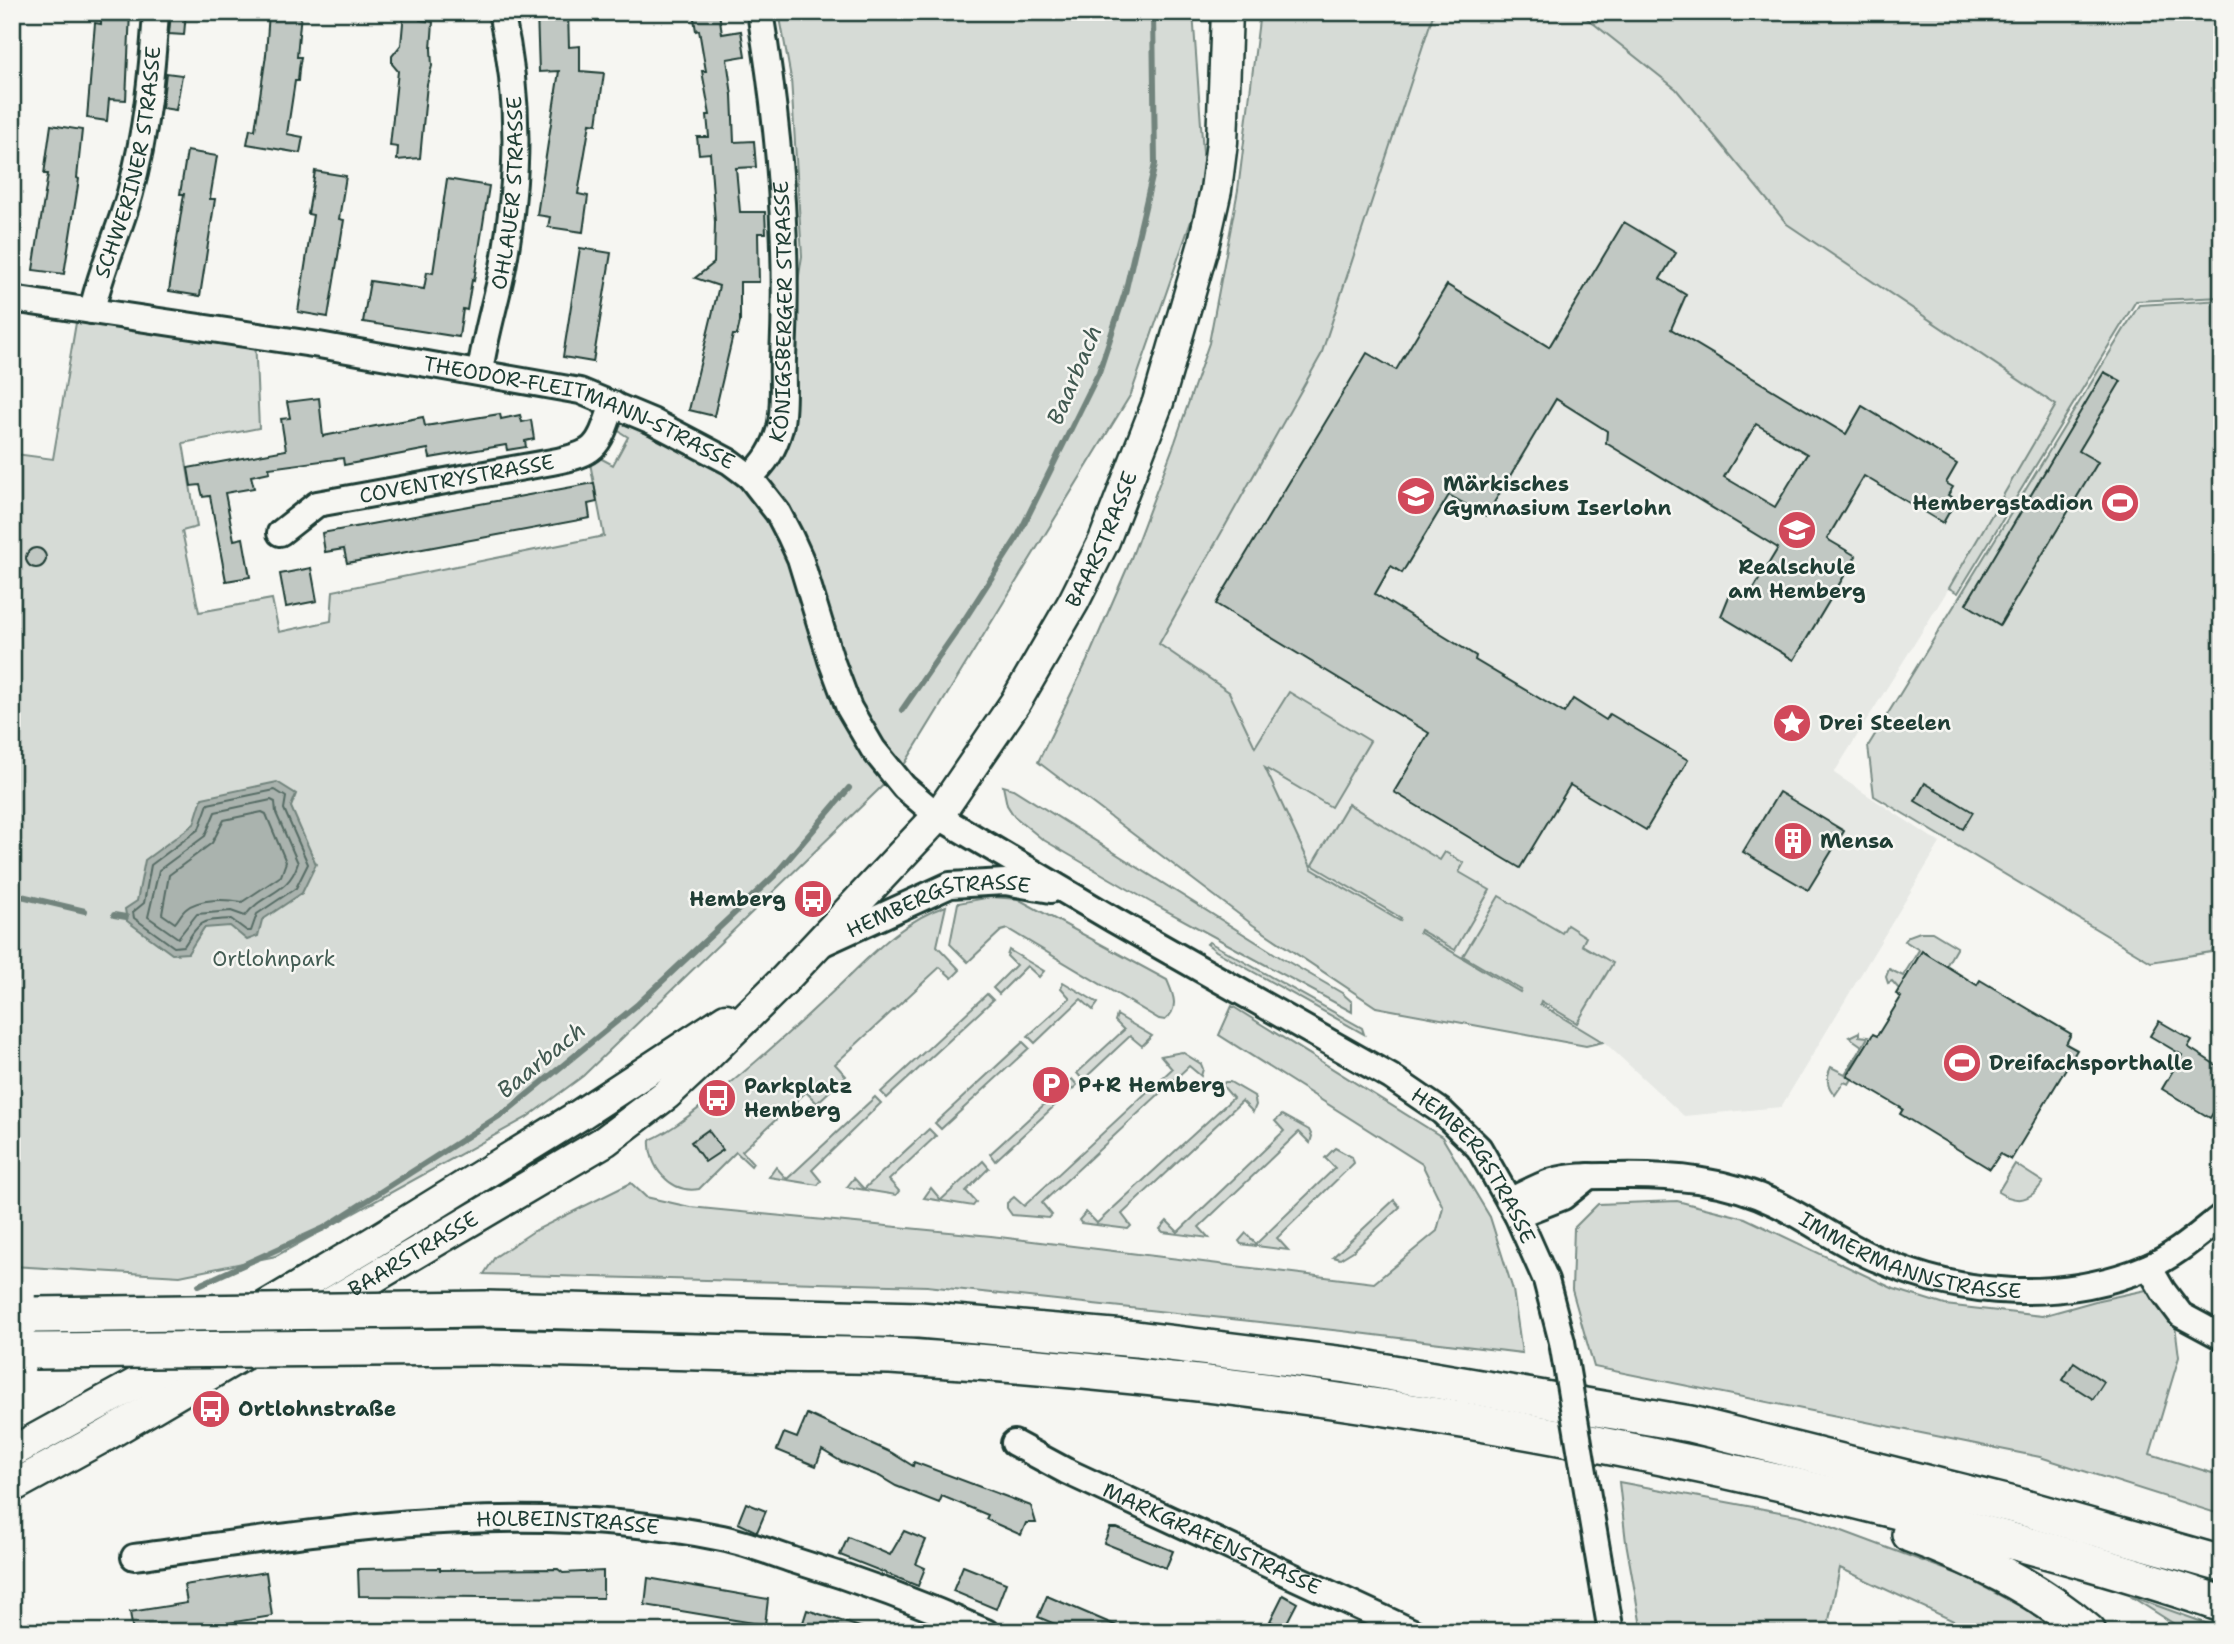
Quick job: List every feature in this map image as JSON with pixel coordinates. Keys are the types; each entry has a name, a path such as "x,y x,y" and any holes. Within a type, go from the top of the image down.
{"highway":[{"path":"24,1315 486,1309 920,1320 1136,1339 1346,1365 1690,1424 2017,1506 2222,1564"},
{"path":"23,1351 486,1347 915,1357 1131,1375 1344,1402 1591,1443 1824,1492 2017,1542 2222,1604"},
{"path":"1591,1443 1873,1520 1930,1542 2017,1582 2050,1602 2088,1632"}],"main road":[{"name":"BAARSTRASSE","path":"12,1487 105,1436 605,1141 667,1094 784,980 938,816 1029,681 1074,601 1104,541 1158,402 1203,247 1216,190 1222,142 1227,12"},
{"name":"BAARSTRASSE","path":"12,1452 139,1382 372,1243 629,1084 784,980"}],"street":[{"name":"SCHWERINER STRASSE","path":"92,311 130,193 142,137 154,50 156,12"},
{"name":"OHLAUER STRASSE","path":"480,372 502,268 516,165 513,83 501,12"},
{"name":"KÖNIGSBERGER STRASSE","path":"750,477 767,461 780,427 785,327 783,215 768,61 760,12"},
{"name":"THEODOR-FLEITMANN-STRASSE","path":"12,299 480,372 580,391 707,449 750,477 778,513 800,558 831,660 849,708 873,749 896,778 938,816"},
{"name":"COVENTRYSTRASSE","path":"280,533 317,504 587,454 596,444 613,404"},
{"name":"HEMBERGSTRASSE","path":"938,816 1391,1077 1441,1112 1479,1148 1513,1208 1546,1280 1562,1342 1611,1632"},
{"name":"HEMBERGSTRASSE","path":"814,947 950,885 1005,881 1066,892"},
{"name":"IMMERMANNSTRASSE","path":"1513,1208 1563,1197 1589,1176 1661,1175 1695,1179 1730,1187 1775,1203 1878,1260 1927,1279 1993,1290 2037,1291 2092,1284 2149,1267 2189,1242 2222,1216"},
{"path":"2149,1267 2181,1315 2222,1336"},
{"name":"MARKGRAFENSTRASSE","path":"1014,1443 1066,1471 1413,1632"},
{"name":"HOLBEINSTRASSE","path":"134,1557 376,1525 508,1517 653,1525 725,1538 837,1573 926,1605 986,1632"}],"shaded area":[{"path":"1434,12 1579,12 1676,89 1787,224 2056,406 1949,588 1834,773 1940,843 1781,1107 1684,1116 1603,1041 1312,869 1229,692 1159,644 1321,355"}],"green space":[{"name":"Ortlohnpark","path":"779,12 1193,12 1205,181 1131,394 904,765 583,1076 526,1118 276,1256 180,1276 12,1266 12,467 16,454 53,459 78,311 255,337 259,428 183,443 197,527 182,531 199,612 272,599 279,632 331,621 333,591 604,536 590,463 600,458 613,465 628,437 614,428 625,415 746,476 776,425 802,256 791,78"},
{"path":"1260,12 1434,12 1321,355 1159,644 1229,692 1255,747 1289,692 1370,741 1331,807 1265,768 1312,869 1400,921 1401,918 1312,865 1348,804 1440,860 1445,852 1464,863 1459,872 1490,890 1455,950 1420,930 1419,932 1520,992 1521,990 1463,956 1499,896 1562,933 1567,925 1586,937 1582,945 1613,963 1577,1023 1541,1001 1540,1004 1603,1042 1586,1046 1376,1007 1253,925 1038,762 1087,661 1128,566 1209,343 1238,190"},
{"path":"1579,12 2222,12 2222,297 2136,301 1958,593 1949,588 2056,405 1787,224 1676,89"},
{"name":"Hembergstadion","path":"2222,300 2222,935 2211,952 2151,962 1874,796 1868,746 2139,305"},
{"path":"1003,786 1013,789 1342,993 1352,1002 1352,1012 1152,903 1042,839 1014,816 1007,805"},
{"path":"991,897 1018,899 1167,980 1174,1001 1170,1015 1165,1020 1159,1019 1008,929 1001,931 968,962 950,944 958,903"},
{"path":"946,906 937,946 960,970 952,978 940,967 835,1064 846,1076 817,1103 806,1092 742,1151 753,1163 751,1166 736,1152 699,1189 679,1187 663,1176 653,1159 650,1140 682,1121 746,1070 890,938 931,912"},
{"path":"1932,932 1957,947 1946,966 1899,989 1892,981 1888,983 1886,977 1889,969 1903,976 1919,950 1905,941 1909,936"},
{"path":"1209,942 1362,1028 1364,1034 1216,951 1207,944"},
{"path":"1009,950 1044,971 1039,977 1027,966 999,994 993,988 1016,965 1007,956"},
{"path":"1063,982 1098,1003 1093,1010 1081,999 1035,1043 1028,1036 1070,998 1061,988"},
{"path":"987,994 993,1000 887,1098 881,1092"},
{"path":"1232,1006 1442,1137 1490,1217 1513,1290 1522,1353 927,1286 484,1274 495,1257 534,1231 631,1183 646,1197 690,1207 991,1236 1374,1283 1437,1231 1443,1207 1422,1164 1219,1035"},
{"path":"1117,1015 1152,1036 1142,1046 1130,1036 1083,1080 1077,1073 1124,1030 1115,1021"},
{"path":"1859,1032 1859,1036 1868,1037 1846,1075 1852,1079 1849,1084 1844,1082 1835,1095 1829,1085 1829,1071 1831,1067 1845,1074 1862,1046 1849,1037"},
{"path":"1023,1042 1029,1048 941,1129 935,1123"},
{"path":"1182,1052 1201,1064 1201,1076 1189,1066 1042,1203 1052,1215 1049,1218 1012,1215 1007,1203 1014,1197 1024,1206 1172,1069 1161,1056"},
{"path":"1072,1079 1077,1085 995,1161 990,1154"},
{"path":"1230,1082 1254,1096 1256,1105 1253,1112 1242,1101 1122,1214 1131,1226 1128,1229 1081,1223 1079,1220 1086,1212 1097,1223 1233,1098 1222,1085"},
{"path":"875,1097 881,1103 812,1170 821,1181 818,1185 769,1177 776,1167 787,1179"},
{"path":"1282,1115 1309,1130 1312,1136 1310,1143 1299,1132 1199,1227 1209,1238 1163,1232 1160,1229 1167,1221 1178,1232 1284,1131 1275,1121"},
{"path":"929,1129 936,1136 889,1180 899,1191 896,1195 847,1187 854,1178 864,1189"},
{"path":"1335,1148 1352,1157 1354,1163 1277,1238 1288,1250 1241,1244 1239,1241 1246,1233 1256,1244 1335,1168 1325,1158"},
{"path":"983,1161 989,1168 966,1191 976,1202 973,1206 924,1198 931,1188 941,1200"},
{"path":"2015,1164 2043,1182 2034,1193 2023,1199 2011,1198 1998,1192"},
{"path":"1394,1200 1400,1207 1353,1251 1340,1259 1333,1257"},
{"path":"1677,1201 1745,1218 1894,1289 1945,1305 2042,1316 2099,1300 2170,1285 2179,1357 2150,1454 2222,1476 2222,1515 2040,1457 1594,1367 1572,1290 1574,1228 1598,1204"},
{"path":"1619,1482 1802,1516 1963,1576 2069,1632 1971,1632 1956,1622 1840,1568 1829,1620 1837,1632 1642,1632 1626,1542"},
{"path":"2130,1596 2222,1629 2222,1632 2187,1632"}],"water":[{"path":"277,782 296,794 291,807 316,864 302,893 262,920 258,936 247,940 230,926 204,928 188,953 172,954 127,921 125,909 137,901 145,860 194,824 202,798"}],"building":[{"path":"101,12 130,12 126,100 109,99 107,121 87,118 95,23 101,24"},
{"path":"171,12 186,12 184,35 169,34"},
{"path":"269,12 301,12 297,57 301,57 287,134 303,137 300,153 247,144 250,129 255,130"},
{"path":"404,12 421,14 420,20 433,22 432,66 427,84 420,158 397,160 398,147 390,146 398,71 392,64 392,56 401,45"},
{"path":"537,12 568,12 569,47 580,46 580,71 604,73 597,124 590,123 578,194 588,196 583,232 548,227 550,217 537,215 559,71 539,72"},
{"path":"693,12 719,12 722,34 741,31 745,56 727,59 734,142 754,141 756,167 736,168 740,212 765,212 766,233 758,233 759,282 740,282 740,322 737,335 733,335 714,416 689,410 719,286 695,278 714,263 715,222 710,153 699,154 697,137 709,137 707,115 710,115 702,71 706,71"},
{"path":"166,73 182,75 176,110 162,108"},
{"path":"51,125 82,130 79,179 64,274 33,270 48,174 44,174"},
{"path":"187,151 217,156 210,199 215,199 200,296 169,291 184,194 180,194"},
{"path":"315,171 346,176 339,219 344,220 328,317 298,312 313,215 308,214"},
{"path":"447,179 489,186 474,281 472,280 467,310 463,309 459,337 363,322 370,281 424,289 427,272 433,273"},
{"path":"1624,222 1676,253 1660,279 1686,295 1671,329 1846,434 1862,406 1957,464 1946,483 1953,487 1948,495 1956,500 1943,523 1864,476 1827,539 1856,556 1794,660 1721,616 1732,589 1748,598 1778,548 1606,443 1607,431 1556,399 1486,516 1449,495 1402,573 1391,566 1375,594 1476,656 1475,660 1564,713 1573,699 1606,720 1610,714 1688,760 1646,830 1570,785 1520,868 1394,792 1429,733 1216,604 1367,353 1396,370 1447,285 1549,347","holes":["1756,424 1807,454 1775,507 1724,477"]},
{"path":"580,248 611,253 593,362 563,357"},
{"path":"2104,372 2121,381 2079,451 2098,462 2000,625 1966,604"},
{"path":"319,398 323,436 423,417 425,426 500,414 501,419 520,415 522,422 531,420 534,439 525,441 526,447 507,450 506,445 430,458 428,449 344,465 343,458 269,468 270,472 251,476 254,488 225,493 234,540 243,538 250,577 226,581 210,496 203,497 200,485 191,486 188,468 286,450 281,419 290,418 287,402"},
{"path":"594,483 597,502 588,504 590,518 347,563 344,549 325,552 322,533"},
{"path":"36,548 43,551 46,558 43,565 36,568 29,565 26,558 29,551"},
{"path":"311,568 317,601 286,607 280,574"},
{"path":"1925,783 1973,812 1963,829 1915,801"},
{"name":"Mensa","path":"1779,792 1844,831 1808,890 1743,852"},
{"name":"Dreifachsporthalle","path":"1922,951 1977,985 1980,980 2071,1034 2066,1044 2077,1050 2011,1160 2000,1154 1990,1169 1900,1114 1903,1109 1847,1076 1873,1034 1877,1036 1901,997 1896,994"},
{"path":"2159,1021 2192,1040 2188,1047 2222,1069 2222,1098 2210,1118 2162,1089 2182,1055 2150,1036"},
{"path":"708,1130 723,1150 705,1162 691,1142"},
{"path":"2074,1362 2104,1382 2093,1399 2063,1380"},
{"path":"807,1414 892,1453 913,1466 914,1462 1031,1506 1036,1523 1026,1523 1021,1535 986,1519 988,1515 942,1496 939,1503 842,1462 822,1450 816,1466 777,1450 784,1433 797,1438"},
{"path":"746,1503 766,1511 757,1532 738,1523"},
{"path":"1110,1528 1117,1528 1173,1551 1166,1568 1104,1543"},
{"path":"904,1531 926,1540 916,1564 925,1568 918,1586 840,1555 848,1537 890,1555"},
{"path":"963,1566 1006,1583 996,1609 953,1591"},
{"path":"358,1569 558,1569 563,1573 603,1571 603,1598 359,1596"},
{"path":"266,1572 272,1616 216,1625 217,1632 133,1632 130,1612 187,1603 184,1585"},
{"path":"648,1578 768,1599 765,1625 645,1605"},
{"path":"1283,1595 1297,1603 1284,1628 1270,1621"},
{"path":"1047,1596 1131,1632 1074,1632 1038,1617"},
{"path":"807,1610 863,1628 863,1632 800,1632"}],"waterway":[{"name":"Baarbach","path":"902,710 1017,538 1099,372 1125,293 1155,164 1153,12"},
{"name":"Baarbach","path":"199,1285 324,1228 507,1111 638,1004 774,876 849,788"},
{"path":"17,895 85,911"},
{"path":"114,915 126,917"}],"place":[{"name":"Märkisches Gymnasium Iserlohn","path":"1416,496"},
{"name":"Hembergstadion","path":"2120,503"},
{"name":"Realschule am Hemberg","path":"1797,530"},
{"name":"Drei Steelen","path":"1792,723"},
{"name":"Mensa","path":"1793,841"},
{"name":"Hemberg","path":"813,899"},
{"name":"Dreifachsporthalle","path":"1962,1063"},
{"name":"P+R Hemberg","path":"1051,1085"},
{"name":"Parkplatz Hemberg","path":"717,1098"},
{"name":"Ortlohnstraße","path":"211,1409"}]}
